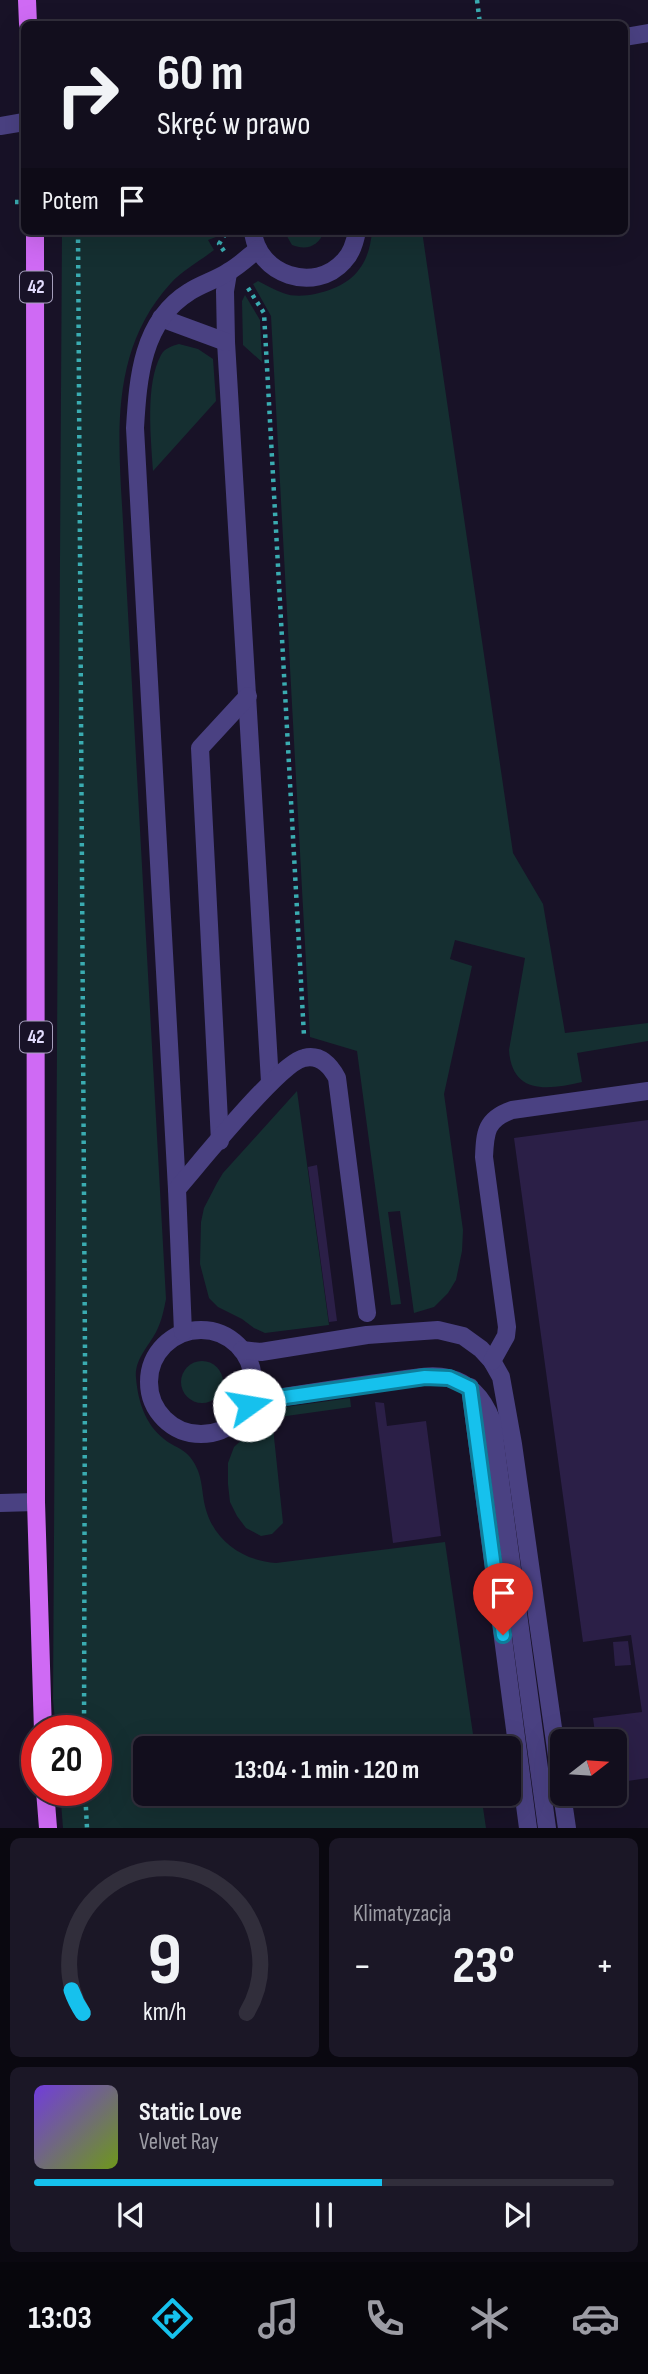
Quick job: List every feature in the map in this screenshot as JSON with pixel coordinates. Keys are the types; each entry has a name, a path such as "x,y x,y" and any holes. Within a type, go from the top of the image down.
{"main road":[{"path":"27,0 28,21"},
{"name":"42","path":"36,235 36,1502 43,1715"},
{"path":"47,1806 48,1828"}],"street":[{"path":"628,36 648,33"},
{"path":"0,126 21,122"},
{"path":"254,235 258,249 268,263 282,273 298,278 315,278 331,271 344,261 353,247 356,235"},
{"path":"183,1332 135,428 144,356 161,318 188,292 231,270 258,249"},
{"path":"231,270 225,291 226,342 270,1082"},
{"path":"161,318 226,342"},
{"path":"220,1141 200,748 248,696"},
{"path":"177,1189 270,1082 296,1060 307,1057 321,1059 330,1065 337,1078 367,1313"},
{"path":"492,1361 506,1336 507,1327 484,1157 485,1136 489,1124 501,1114 512,1110 648,1091"},
{"path":"242,1350 261,1352 368,1335 438,1330 463,1336 492,1361 502,1377 553,1729"},
{"path":"183,1332 218,1332 231,1339 242,1350 250,1362 253,1391 249,1405 241,1417 229,1427 216,1433 184,1432 170,1424 158,1412 151,1397 149,1381 152,1364 160,1349 183,1332"},
{"path":"249,1405 264,1400 346,1387 437,1376 449,1378 470,1388 481,1400 492,1421 547,1828"},
{"path":"470,1388 528,1828"},
{"path":"0,1503 36,1502"},
{"path":"564,1806 567,1828"}],"path":[{"path":"477,0 480,21"},
{"path":"15,202 21,202"},
{"path":"78,235 85,1341 84,1715"},
{"path":"225,235 219,244 231,270 264,313 307,1057"},
{"path":"86,1806 87,1828"}],"green space":[{"path":"62,235 217,235 208,240 214,250 176,278 150,311 135,341 121,406 120,473 166,1299 159,1326 137,1365 136,1378 147,1419 157,1433 184,1451 195,1464 212,1524 225,1541 243,1554 276,1563 445,1542 473,1736 133,1736 133,1806 483,1806 486,1828 63,1828 61,1806 112,1806 112,1715 54,1715"},
{"path":"286,235 322,235 312,246 292,245"},
{"path":"371,235 423,235 513,853 543,904 565,1033 648,1023 648,1041 577,1053 582,1082 545,1087 524,1082 512,1065 509,1050 525,958 455,940 450,959 472,966 444,1094 463,1230 462,1251 456,1280 448,1293 434,1307 414,1313 400,1211 388,1212 401,1304 391,1305 357,1051 310,1037 271,316 253,284 258,281 283,293 299,296 328,291 356,273"},
{"path":"245,295 260,320 262,362 243,345 242,301"},
{"path":"179,344 198,349 213,359 216,401 153,471 150,412 153,381 163,353"},
{"path":"297,1091 329,1325 265,1333 218,1307 209,1298 200,1264 201,1222 204,1208 223,1173"},
{"path":"202,1361 217,1367 223,1382 217,1397 202,1403 187,1397 181,1382 187,1367"},
{"path":"350,1398 351,1407 272,1418 283,1523 272,1534 261,1536 246,1528 230,1502 228,1463 234,1447 258,1420 278,1408"}],"building":[{"path":"648,1120 648,1778 627,1781 627,1729 594,1729 593,1718 642,1712 631,1635 583,1642 514,1138"},
{"path":"317,1165 337,1321 329,1322 308,1167"},
{"path":"375,1402 384,1403 387,1426 426,1421 441,1536 393,1543"},
{"path":"628,1641 631,1665 615,1666 613,1642"}],"route":[{"path":"249,1405 264,1400 374,1383 437,1376 449,1378 470,1388 503,1635"}]}
